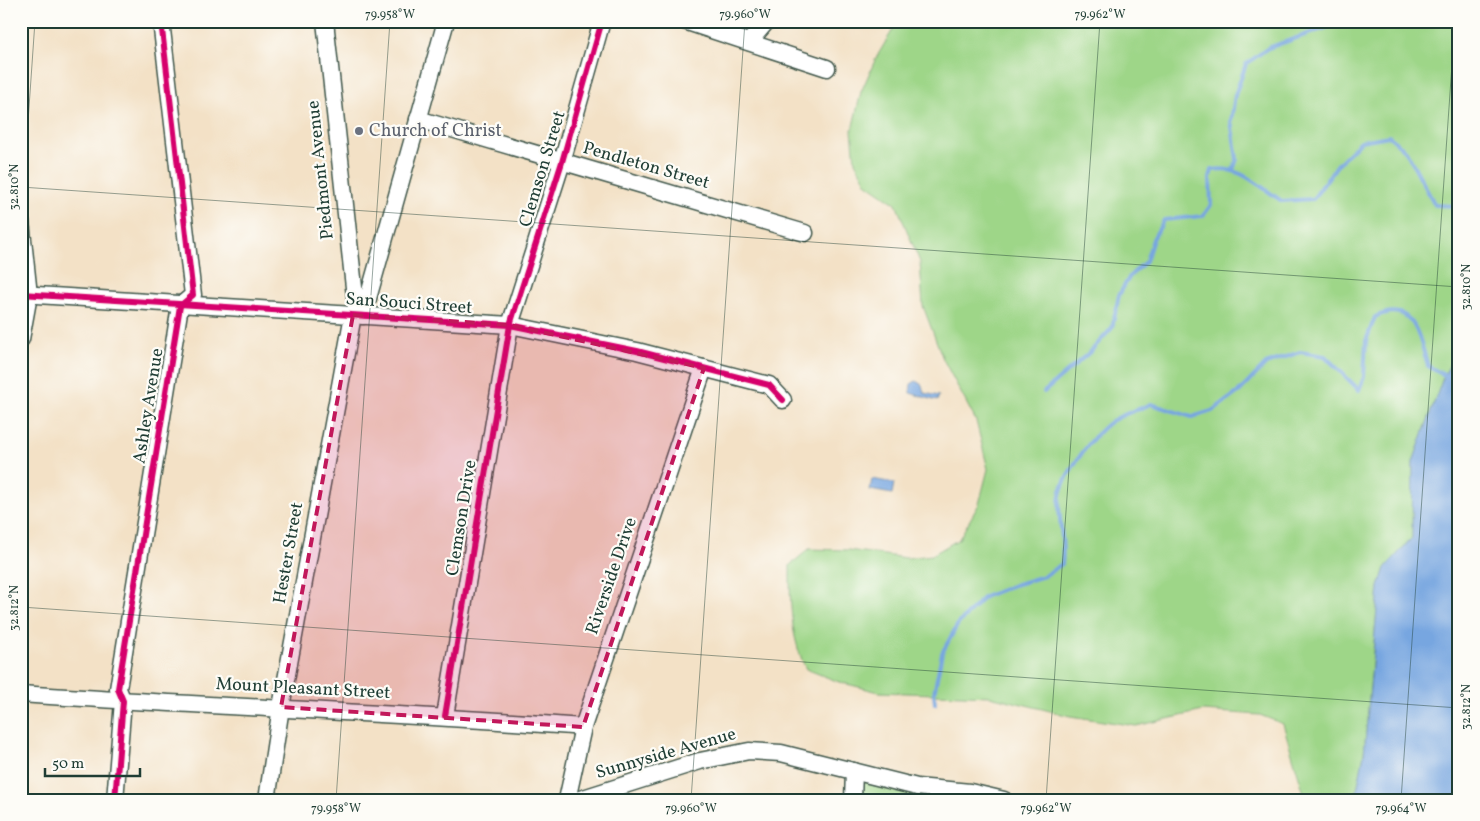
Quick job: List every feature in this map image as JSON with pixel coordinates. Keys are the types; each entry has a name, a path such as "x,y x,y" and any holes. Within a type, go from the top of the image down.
{"street":[{"name":"Ashley Avenue","path":"115,800 123,701 118,689 180,306 193,295 161,21"},
{"name":"Piedmont Avenue","path":"325,21 357,315"},
{"name":"Hester Street","path":"268,800 281,707 357,315 418,119 446,21"},
{"name":"Clemson Street","path":"510,325 562,162 602,21"},
{"path":"684,21 827,68"},
{"path":"749,42 767,21"},
{"name":"Pendleton Street","path":"418,119 805,233"},
{"path":"21,221 25,294 21,339"},
{"name":"San Souci Street","path":"25,294 180,306 510,325 566,335 769,385 783,400"},
{"name":"Clemson Drive","path":"445,716 510,325"},
{"name":"Riverside Drive","path":"567,800 582,727 704,368"},
{"name":"Mount Pleasant Street","path":"21,694 123,701 445,716 582,727"},
{"name":"Sunnyside Avenue","path":"577,800 700,761 749,751 782,753 917,787 970,792 1004,800"},
{"path":"853,800 854,771"}],"highlighted area":[{"path":"353,315 510,325 704,368 583,727 281,707"}],"green space":[{"path":"898,21 1459,21 1459,349 1444,375 1413,462 1412,538 1385,568 1379,587 1364,754 1355,800 1306,800 1283,724 1260,715 1203,711 1136,726 1070,716 990,696 879,692 839,682 806,669 797,644 792,618 790,565 809,549 848,550 906,558 932,555 959,539 979,504 988,469 976,421 943,359 923,306 920,262 896,204 867,184 855,162 852,130 861,92 876,58"},
{"path":"854,771 1004,800 853,800"}],"water":[{"path":"1459,349 1459,800 1355,800 1364,754 1379,587 1385,568 1412,538 1413,462 1444,375"},
{"path":"916,381 922,385 924,393 939,396 937,401 910,393 911,384"},
{"path":"872,479 894,483 892,494 870,490"}],"waterway":[{"path":"1233,170 1237,159 1231,121 1235,95 1246,64 1268,48 1345,21"},
{"path":"1044,392 1091,351 1112,328 1119,295 1130,276 1146,261 1153,239 1164,220 1203,216 1211,205 1210,177 1212,170 1222,169 1241,174 1282,201 1313,199 1338,164 1361,141 1389,136 1406,151 1435,205 1455,206 1459,202"},
{"path":"935,704 934,693 942,653 958,624 984,597 1044,576 1062,564 1063,546 1059,511 1060,495 1073,467 1088,446 1109,423 1151,404 1192,417 1212,411 1240,391 1266,364 1300,352 1325,356 1359,390 1364,377 1366,341 1375,317 1388,313 1399,313 1407,317 1418,334 1428,366 1444,375"}],"cycle path":[{"path":"115,800 123,701 118,689 180,306 193,295 161,21"},
{"path":"445,716 510,325 562,162 602,21"},
{"path":"21,294 510,325 637,351 769,385 783,400"}],"place":[{"name":"Church of Christ","path":"359,131"}]}
